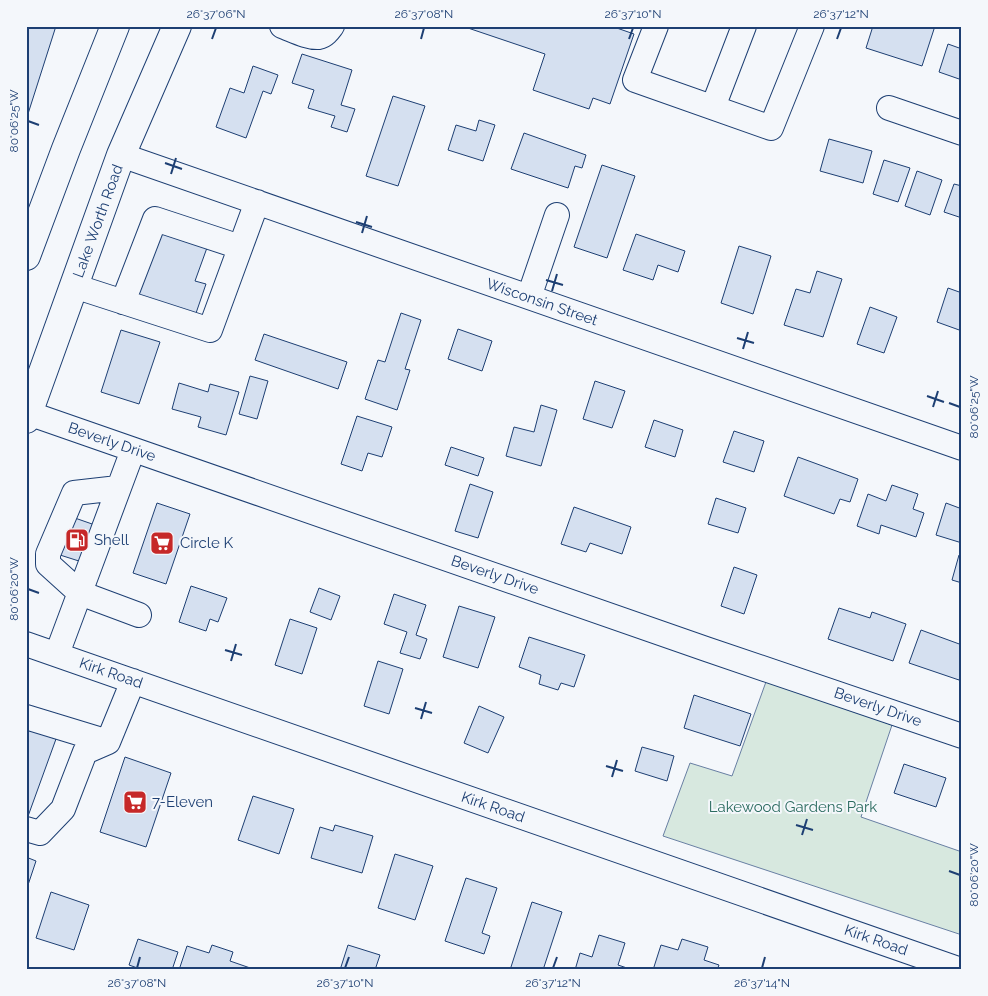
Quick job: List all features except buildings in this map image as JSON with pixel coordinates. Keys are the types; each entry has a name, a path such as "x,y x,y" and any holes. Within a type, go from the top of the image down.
{"main road":[{"path":"26,256 115,26"},
{"name":"Lake Worth Road","path":"27,416 121,155 177,26"}],"street":[{"path":"282,26 320,37 328,32 332,26"},
{"path":"656,26 635,80 771,128 812,26"},
{"path":"713,107 744,26"},
{"path":"889,108 962,133"},
{"name":"Wisconsin Street","path":"121,155 962,448"},
{"path":"74,286 210,330 257,202"},
{"path":"529,297 558,215"},
{"path":"123,302 155,219 240,247"},
{"name":"Beverly Drive","path":"27,416 132,450 962,736"},
{"path":"57,654 132,450"},
{"path":"118,488 74,493 48,554 48,564 80,593 139,615"},
{"name":"Kirk Road","path":"26,644 961,970"},
{"path":"26,829 40,833 63,809 85,752 108,742 133,681"},
{"path":"26,717 108,742"}],"green space":[{"name":"Lakewood Gardens Park","path":"767,679 892,725 861,817 962,852 962,935 663,836 690,763 732,776"}],"place":[{"name":"Shell","path":"77,540"},
{"name":"Circle K","path":"162,543"},
{"name":"7-Eleven","path":"135,802"}]}
